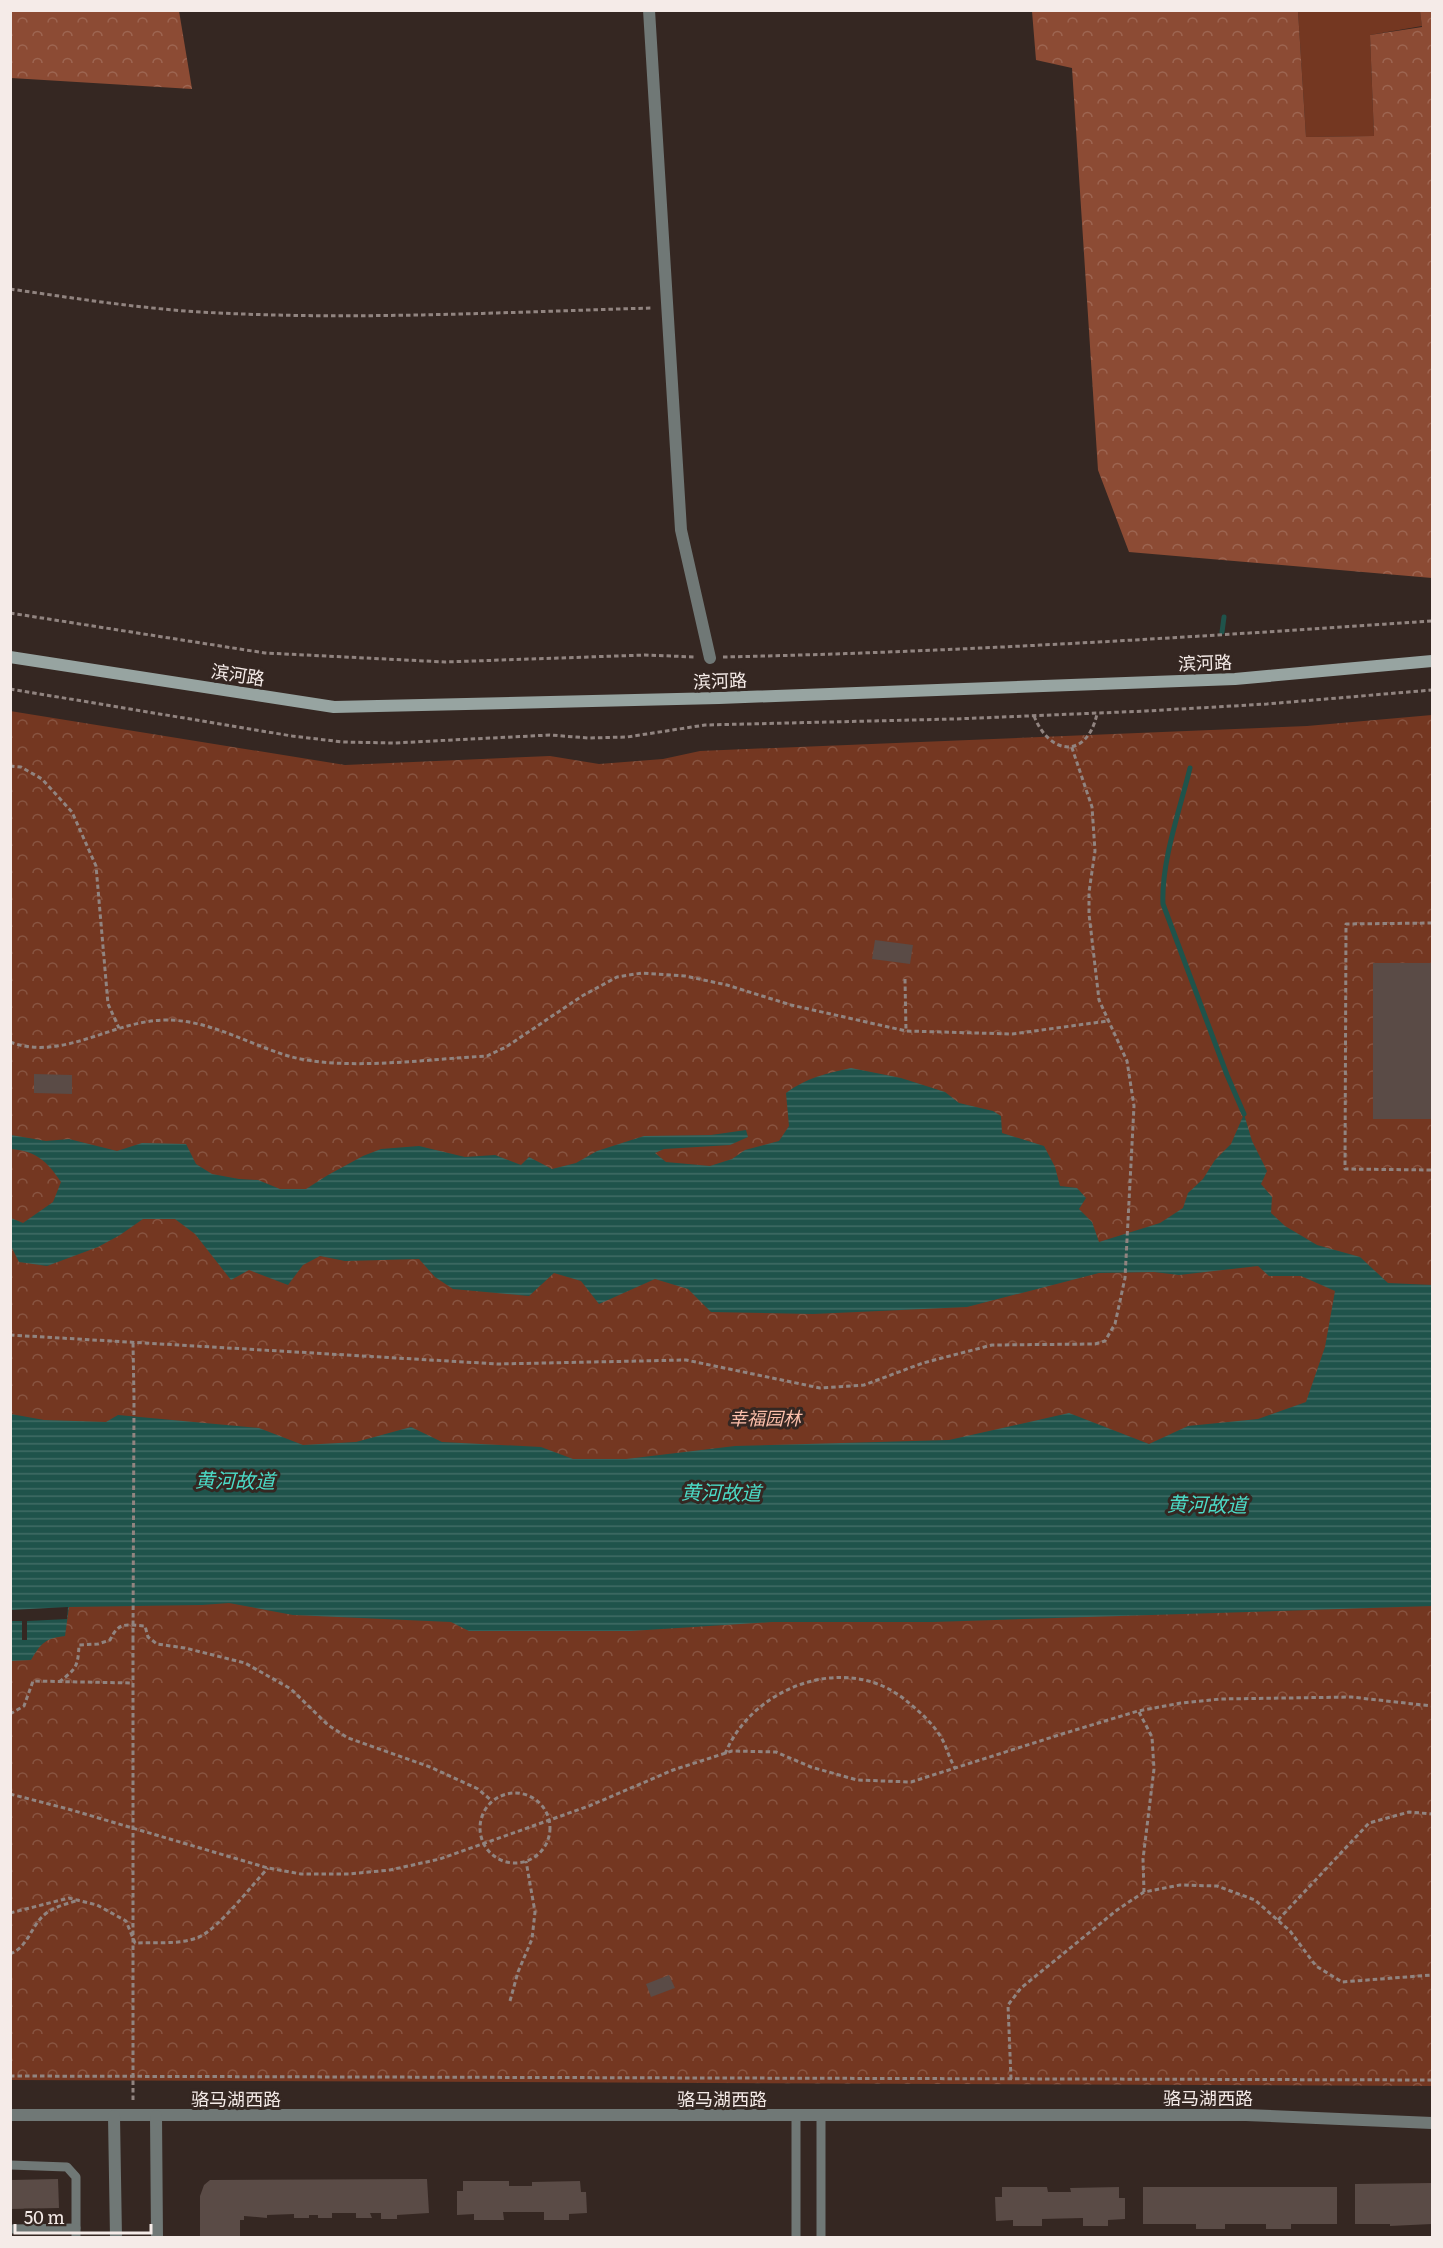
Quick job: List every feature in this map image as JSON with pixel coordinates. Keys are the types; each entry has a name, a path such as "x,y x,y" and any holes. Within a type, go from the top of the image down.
{"main road":[{"name":"滨河路","path":"10,657 334,707 719,698 1234,679 1432,661"}],"street":[{"path":"650,10 681,530 710,658"},
{"name":"骆马湖西路","path":"10,2115 1246,2115 1432,2122"},
{"path":"114,2116 116,2238"},
{"path":"156,2116 157,2238"}],"lane":[{"path":"796,2115 796,2238"},
{"path":"821,2115 821,2238"},
{"path":"10,2165 67,2167 76,2176 76,2233 10,2229"}],"path":[{"path":"10,289 108,303 206,312 342,317 668,308"},
{"path":"10,689 292,736 343,742 394,743 550,735 588,738 627,737 705,725 1097,713 1267,704 1432,690"},
{"path":"1034,716 1040,729 1050,741 1062,746 1071,746 1083,742 1088,737 1095,724 1097,713"},
{"path":"10,1335 498,1364 686,1360 820,1388 864,1385 923,1363 992,1345 1095,1344 1105,1341 1115,1324 1125,1278 1134,1107 1127,1061 1099,1000 1089,915 1089,891 1095,851 1092,807 1071,746"},
{"path":"10,766 21,767 42,779 72,812 96,866 108,1004 119,1028"},
{"path":"1432,923 1346,924 1345,1169 1432,1170"},
{"path":"10,1042 22,1046 54,1046 75,1043 147,1020 180,1020 203,1024 293,1057 328,1062 353,1064 487,1056 506,1047 582,996 616,977 642,973 685,976 727,985 791,1005 906,1031 1012,1034 1108,1021"},
{"path":"905,979 906,1031"},
{"path":"133,1343 135,1943 133,2116"},
{"path":"59,1682 78,1664 79,1645 98,1644 110,1640 116,1628 122,1625 145,1626 148,1636 157,1644 185,1648 245,1663 291,1689 328,1725 348,1738 430,1767 478,1789 492,1801"},
{"path":"725,1754 730,1740 750,1717 777,1695 811,1680 858,1678 877,1682 903,1698 932,1725 943,1740 955,1768"},
{"path":"10,1714 24,1706 33,1681 134,1683"},
{"path":"10,1794 268,1868 301,1874 349,1874 390,1870 440,1859 589,1806 673,1770 732,1751 776,1752 811,1767 857,1779 911,1782 1138,1711 1181,1703 1220,1699 1351,1697 1432,1706"},
{"path":"1138,1711 1152,1737 1154,1769 1143,1859 1144,1892"},
{"path":"514,1792 526,1794 537,1800 545,1809 549,1820 548,1841 543,1850 526,1862 506,1862 489,1852 479,1833 484,1810 502,1795 514,1792"},
{"path":"1278,1920 1369,1823 1409,1812 1432,1814"},
{"path":"510,2001 518,1972 532,1939 536,1912 526,1862"},
{"path":"135,1943 181,1941 201,1936 214,1926 268,1868"},
{"path":"1011,2079 1008,2005 1021,1988 1117,1910 1144,1892 1180,1885 1217,1886 1255,1900 1290,1931 1316,1966 1342,1982 1432,1975"},
{"path":"10,1913 69,1898 80,1900 97,1905 126,1921 135,1943"},
{"path":"10,1954 20,1950 38,1921 48,1912 80,1900"},
{"path":"10,2076 1432,2080"}],"green space":[{"path":"10,11 179,11 192,89 11,78"},
{"path":"1032,11 1298,11 1306,137 1374,136 1370,35 1422,27 1420,11 1432,11 1432,578 1129,552 1098,470 1072,68 1036,60"},
{"path":"1298,11 1420,11 1422,26 1370,35 1374,136 1306,137"},
{"name":"幸福园林","path":"10,711 345,765 550,756 599,764 663,759 700,751 1307,726 1432,715 1432,2086 11,2080"}],"water":[{"name":"黄河故道","path":"851,1068 901,1078 945,1092 959,1103 993,1111 1001,1116 1002,1133 1044,1146 1055,1167 1060,1186 1077,1188 1086,1198 1079,1209 1092,1222 1099,1242 1160,1223 1183,1208 1188,1193 1203,1179 1215,1160 1231,1144 1244,1114 1252,1141 1267,1171 1261,1184 1272,1197 1271,1213 1285,1226 1317,1245 1360,1257 1388,1283 1432,1285 1432,1606 933,1622 772,1622 631,1631 469,1631 451,1622 293,1615 229,1603 69,1607 65,1636 45,1642 31,1660 11,1661 11,1414 44,1420 106,1422 118,1415 259,1428 303,1445 356,1442 411,1427 442,1442 541,1447 573,1459 626,1459 735,1446 949,1440 1069,1413 1149,1444 1188,1426 1258,1419 1306,1402 1325,1347 1335,1291 1301,1276 1269,1276 1258,1266 1179,1275 1154,1272 1099,1273 967,1307 813,1314 711,1312 688,1289 655,1279 599,1304 581,1281 554,1273 529,1296 453,1289 435,1277 419,1259 345,1261 320,1256 303,1265 288,1285 249,1270 231,1280 195,1234 175,1219 143,1219 98,1247 47,1266 19,1262 11,1246 11,1218 23,1223 53,1202 61,1182 40,1158 27,1152 11,1149 11,1135 46,1141 69,1139 117,1151 142,1143 186,1144 196,1164 212,1174 258,1180 280,1189 306,1189 363,1156 381,1149 419,1146 465,1157 495,1155 521,1165 529,1157 552,1169 576,1163 597,1151 644,1136 711,1135 746,1130 748,1137 730,1145 664,1149 655,1153 666,1162 710,1166 732,1159 745,1150 779,1141 789,1126 786,1093 801,1083"}],"pier":[{"path":"68,1607 67,1619 27,1621 27,1640 22,1640 22,1621 11,1621 11,1610"}],"building":[{"path":"875,940 913,945 910,964 872,959"},
{"path":"1373,963 1432,963 1432,1119 1373,1119"},
{"path":"34,1074 72,1075 72,1094 34,1093"},
{"path":"669,1975 675,1988 651,1997 646,1984"},
{"path":"58,2179 59,2208 10,2209 10,2180"},
{"path":"427,2179 429,2213 397,2215 397,2219 381,2219 381,2213 370,2213 372,2218 356,2218 356,2213 332,2213 332,2218 318,2218 318,2215 309,2215 309,2218 294,2218 294,2214 267,2215 267,2218 244,2216 244,2220 240,2220 240,2238 200,2238 200,2196 204,2185 210,2180"},
{"path":"463,2181 509,2181 509,2186 532,2186 532,2182 580,2181 581,2192 586,2192 587,2213 569,2214 569,2220 544,2220 544,2212 503,2212 504,2220 474,2220 474,2214 457,2215 457,2191 463,2191"},
{"path":"1432,2183 1432,2224 1390,2226 1390,2224 1355,2224 1355,2184"},
{"path":"1002,2187 1047,2187 1048,2192 1071,2192 1070,2188 1119,2187 1119,2198 1125,2198 1125,2219 1108,2220 1108,2226 1083,2226 1083,2218 1042,2219 1042,2226 1013,2226 1013,2220 996,2221 995,2197 1002,2197"},
{"path":"1143,2187 1337,2187 1337,2224 1291,2224 1291,2229 1266,2229 1266,2224 1225,2224 1225,2229 1196,2229 1196,2224 1143,2224"}],"waterway":[{"path":"1222,632 1224,617"},
{"path":"1190,768 1168,853 1163,904 1227,1075 1244,1114"}]}
